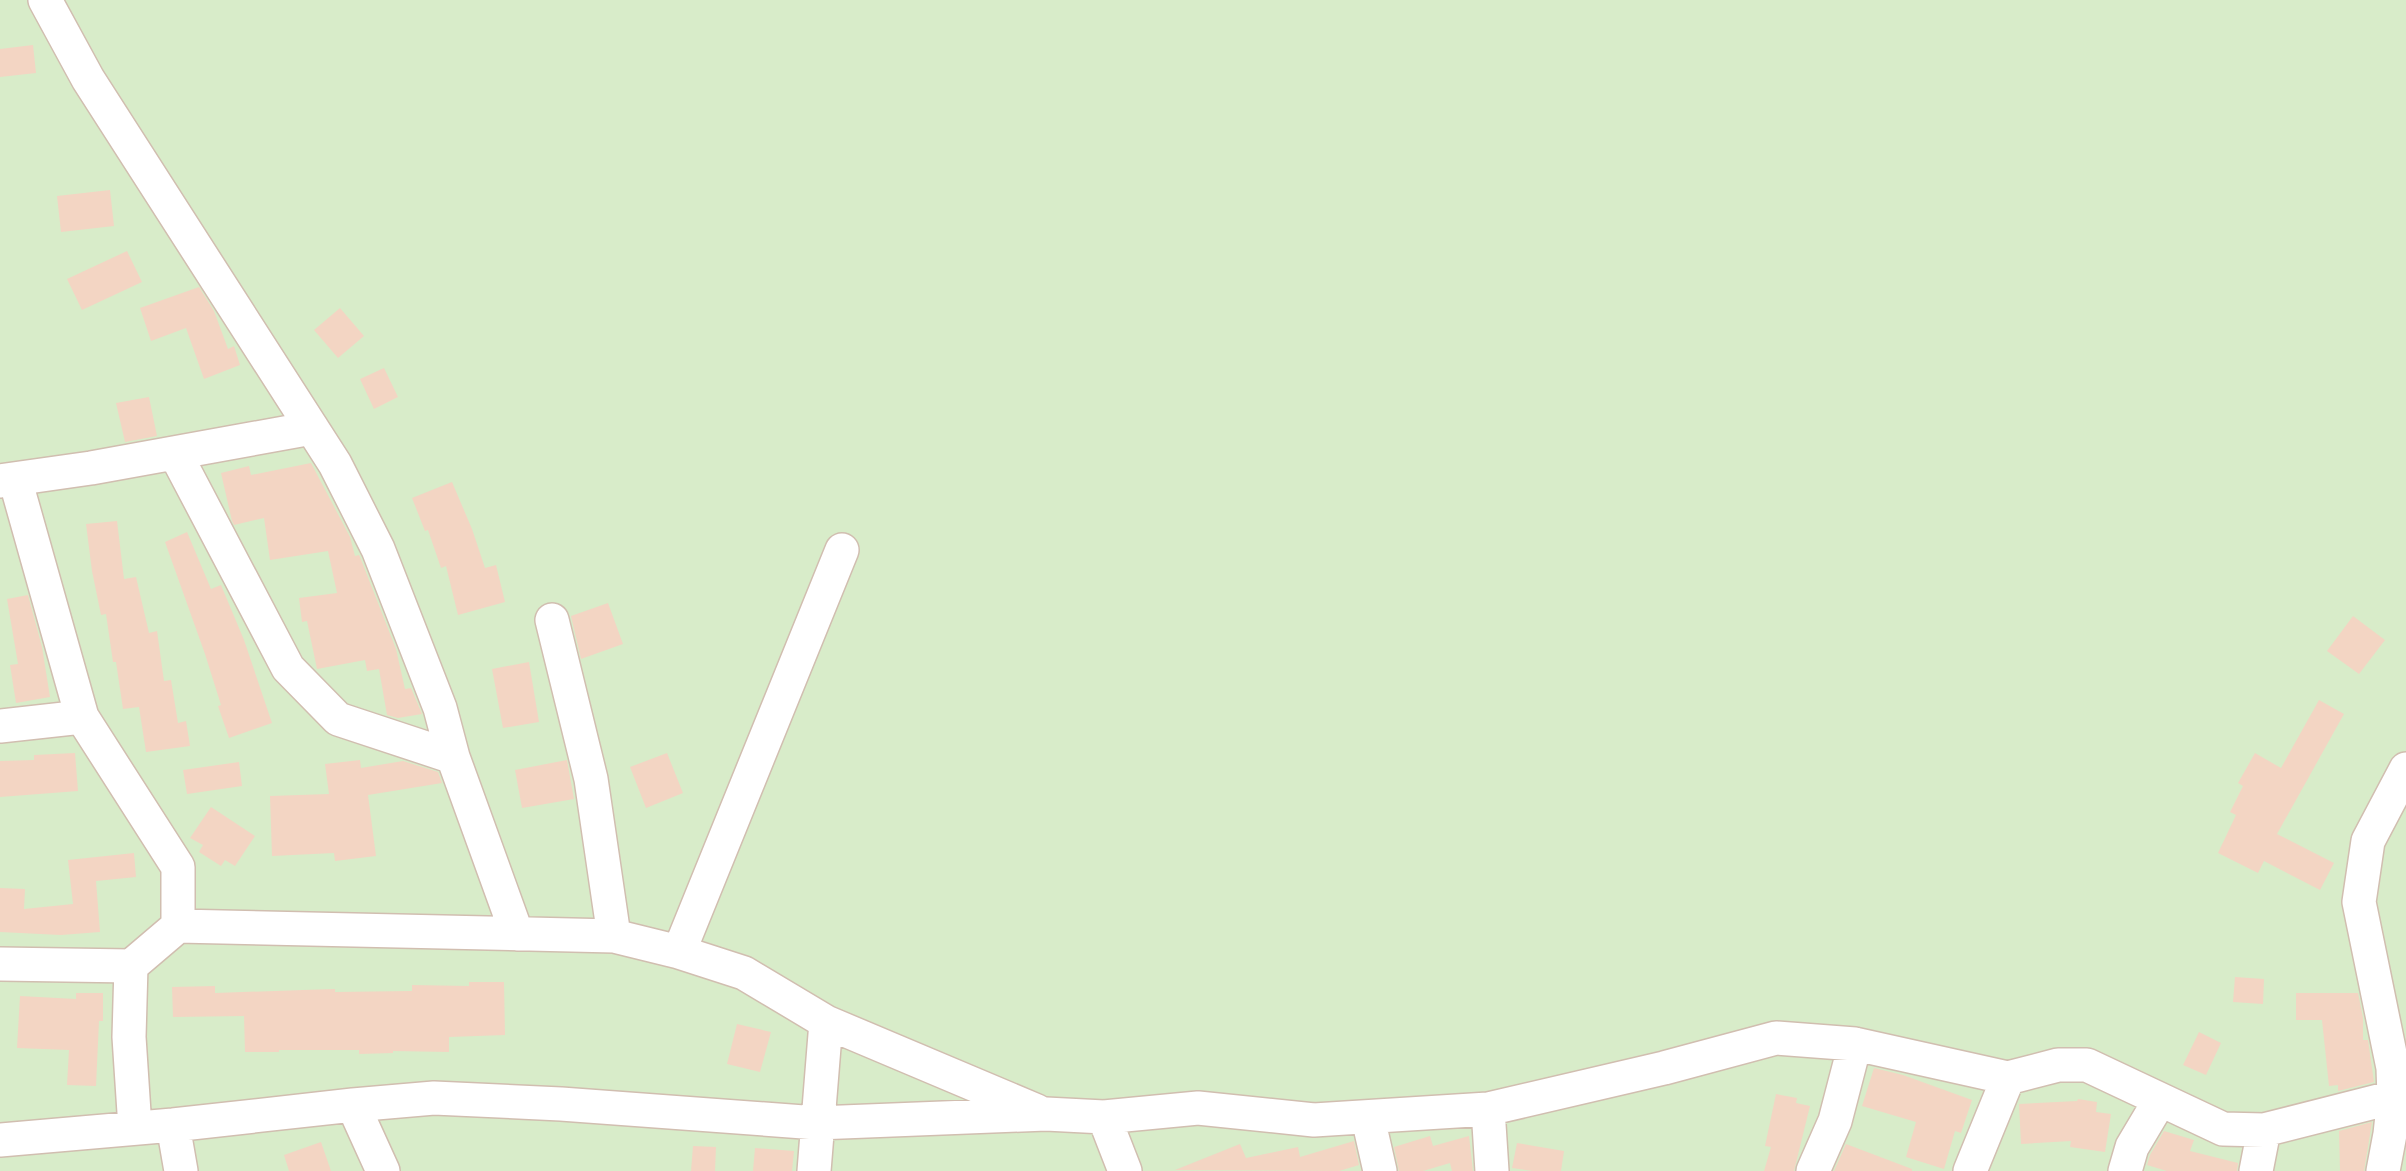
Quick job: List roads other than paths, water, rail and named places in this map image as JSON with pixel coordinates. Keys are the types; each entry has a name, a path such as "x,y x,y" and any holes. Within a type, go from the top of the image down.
{"street":[{"path":"45,0 88,79 335,464 378,549 440,708 453,757 517,934"},
{"path":"178,926 178,867 82,717 7,480 312,428"},
{"path":"175,453 288,668 338,719 453,757"},
{"path":"678,952 842,550"},
{"path":"552,620 591,779 614,936"},
{"path":"0,726 82,717"},
{"path":"2383,1171 2398,1078 2359,902 2368,841 2406,769"},
{"path":"0,964 131,965 178,926 614,936 678,952 744,973 826,1022 1045,1114"},
{"path":"131,965 129,1037 135,1128"},
{"path":"814,1171 826,1022"},
{"path":"0,1140 434,1098 561,1104 817,1123 1045,1114 1104,1117 1198,1108 1314,1120 1368,1118 1488,1109 1664,1068 1776,1038 1855,1044 2008,1078 2058,1065 2087,1065 2222,1129 2264,1130 2398,1078"},
{"path":"1813,1171 1835,1121 1855,1044"},
{"path":"1970,1171 2008,1078"},
{"path":"2125,1171 2132,1147 2160,1100"},
{"path":"353,1105 383,1171"},
{"path":"1488,1109 1492,1171"},
{"path":"1104,1117 1125,1171"},
{"path":"1368,1118 1380,1171"},
{"path":"173,1125 180,1171"},
{"path":"2256,1171 2264,1130"}]}
